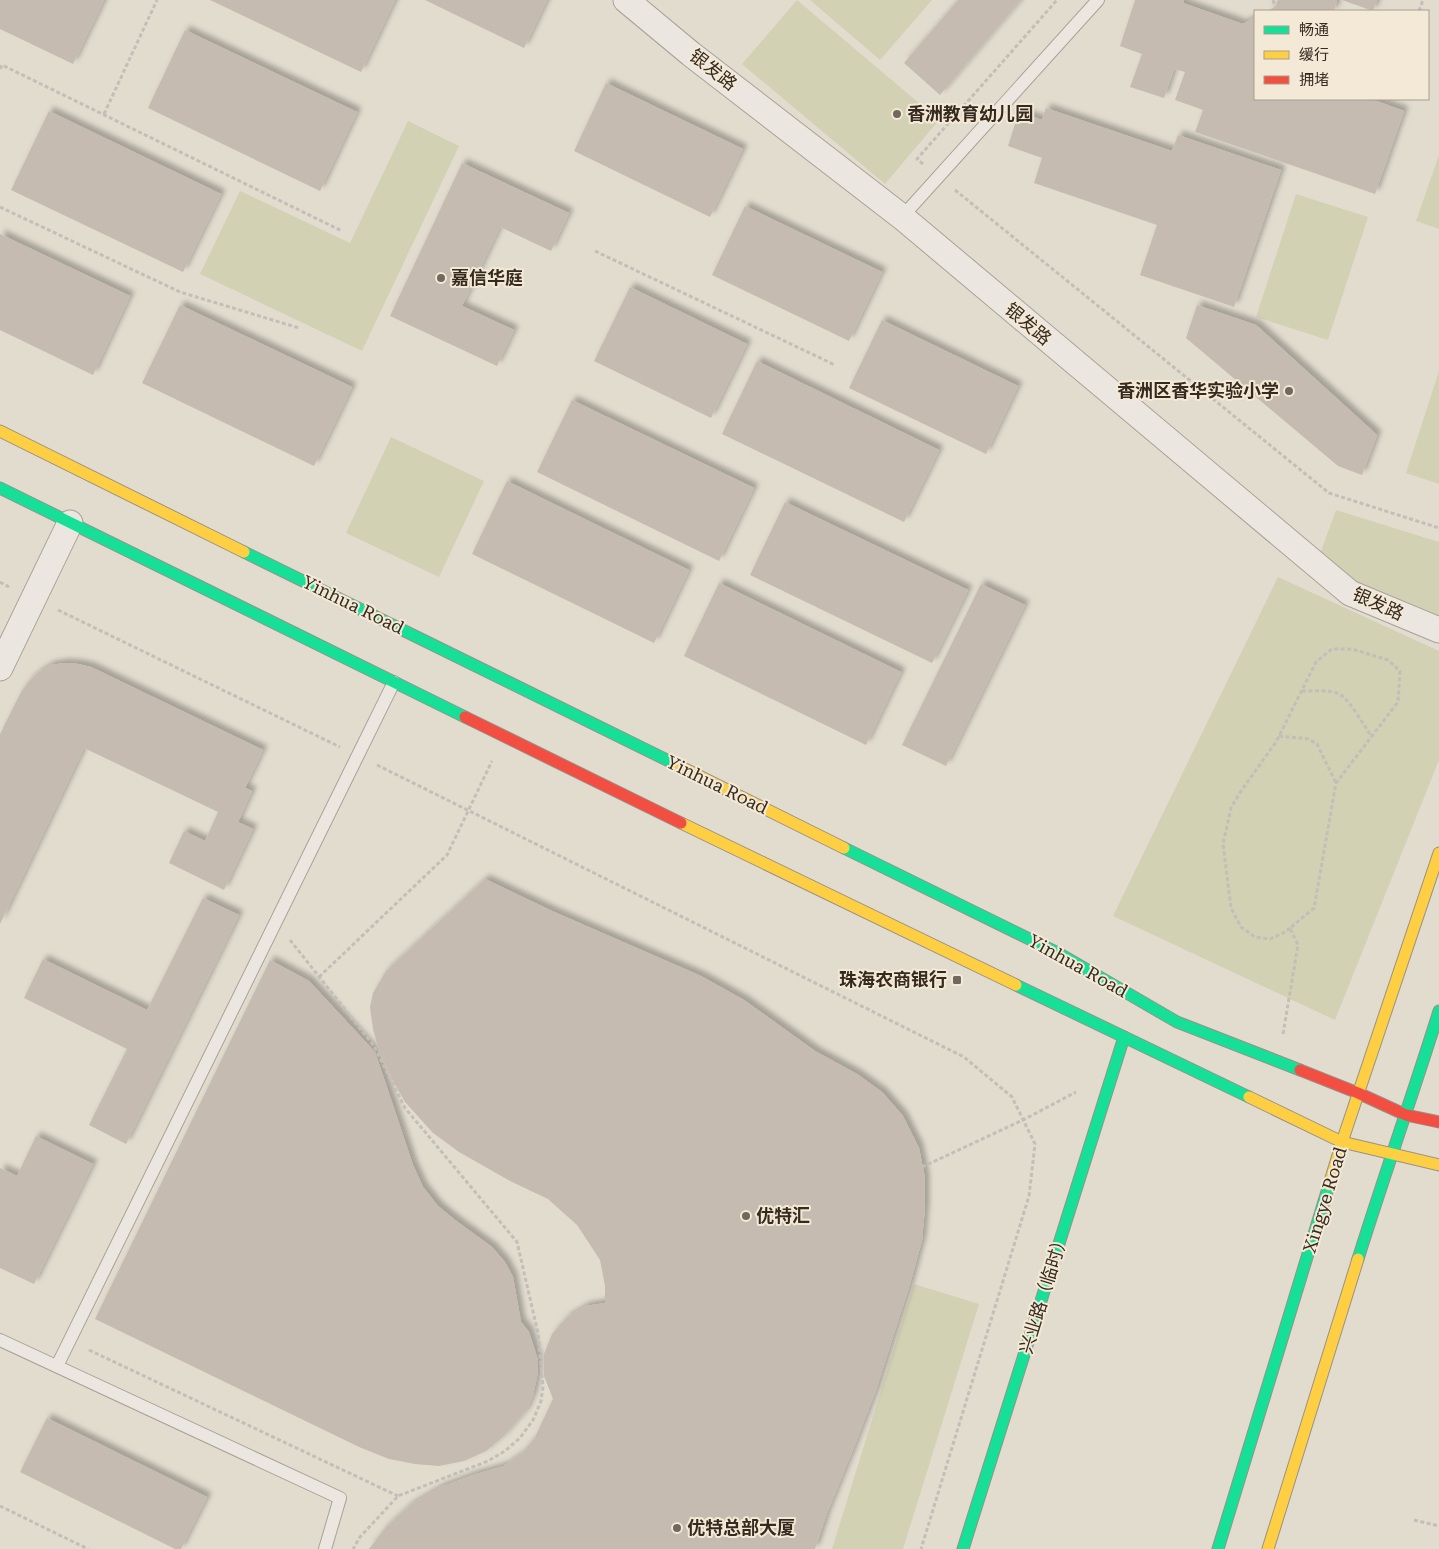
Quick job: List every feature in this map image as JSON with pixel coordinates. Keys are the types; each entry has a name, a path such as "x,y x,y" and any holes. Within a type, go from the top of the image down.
{"main road":[{"name":"Yinhua Road","path":"0,431 1060,954 1177,1022 1358,1093 1406,1115 1439,1122"},
{"path":"0,488 504,736 1342,1142 1439,1165"},
{"name":"Xingye Road","path":"1218,1549 1342,1142 1439,853"},
{"path":"1268,1549 1391,1154 1406,1115 1439,1012"},
{"name":"兴业路（临时）","path":"963,1549 1124,1037"}],"street":[{"name":"银发路","path":"626,0 691,54 902,217 1350,594 1439,630"},
{"path":"0,668 70,523"}],"lane":[{"path":"902,217 1098,0"},
{"path":"57,1366 394,682"},
{"path":"0,1340 340,1498 325,1549"}],"path":[{"path":"104,114 157,0"},
{"path":"1057,0 916,159 1329,494 1439,528"},
{"path":"1273,0 1275,7"},
{"path":"0,69 2,65 342,231"},
{"path":"0,207 180,292 299,328"},
{"path":"595,251 834,366"},
{"path":"0,582 468,810 964,1057 1012,1098 1035,1144 1029,1196 921,1549"},
{"path":"1332,649 1352,649 1388,660 1400,671 1398,702 1336,783 1314,908 1283,933 1270,939 1255,936 1240,927 1230,908 1223,844 1231,808 1279,736 1302,691 1316,662 1332,649"},
{"path":"1302,691 1323,691 1340,695 1372,737"},
{"path":"319,977 447,855 504,736"},
{"path":"1279,736 1309,739 1317,744 1336,783"},
{"path":"276,923 374,1046 405,1108 517,1242 538,1333 543,1387 541,1401 532,1420 520,1438 505,1451 488,1461 398,1496 360,1537 353,1549"},
{"path":"1278,1061 1298,945 1290,928"},
{"path":"922,1167 1023,1120 1080,1090"},
{"path":"70,1341 398,1496"},
{"path":"0,1506 88,1549"},
{"path":"1414,1520 1439,1526"}],"green space":[{"path":"797,0 939,120 885,184 742,64"},
{"path":"810,0 932,0 880,60"},
{"path":"408,121 459,146 362,351 200,274 240,191 350,243"},
{"path":"1439,155 1439,229 1416,221"},
{"path":"1296,194 1368,217 1328,340 1256,317"},
{"path":"1439,371 1439,484 1406,473"},
{"path":"391,437 484,481 439,577 346,533"},
{"path":"1336,510 1439,542 1439,619 1356,583 1321,551"},
{"path":"1278,577 1439,651 1439,760 1335,1020 1113,916"},
{"path":"914,1284 979,1304 903,1549 832,1549"}],"building":[{"path":"0,0 104,0 73,64 0,29"},
{"path":"210,0 395,0 361,72"},
{"path":"425,0 547,0 524,48"},
{"path":"958,0 1021,0 940,95 904,63"},
{"path":"1135,0 1184,0 1183,3 1243,24 1254,18 1254,100 1374,100 1404,111 1375,194 1195,132 1203,110 1175,100 1185,72 1174,69 1164,98 1130,87 1142,54 1120,46"},
{"path":"1278,0 1337,0 1334,10 1269,10 1275,7"},
{"path":"1342,0 1377,0 1373,10"},
{"path":"185,30 357,112 320,191 148,108"},
{"path":"606,83 743,149 710,217 574,151"},
{"path":"1046,108 1172,151 1178,135 1281,170 1234,307 1140,275 1157,225 1034,183 1042,158 1008,146 1019,112 1042,120"},
{"path":"49,111 221,194 183,272 11,190"},
{"name":"嘉信华庭","path":"462,163 569,213 551,251 500,227 462,306 514,330 497,366 390,316"},
{"path":"745,206 882,272 849,341 712,275"},
{"path":"0,234 130,296 93,375 0,330"},
{"path":"630,287 747,344 711,418 594,361"},
{"path":"180,305 352,387 314,466 142,383"},
{"path":"1197,305 1256,325 1377,435 1362,475 1338,466 1186,338"},
{"path":"882,320 1018,386 986,454 849,388"},
{"path":"757,361 939,450 904,522 722,434"},
{"path":"572,400 754,488 719,561 537,472"},
{"path":"507,481 689,570 654,643 472,554"},
{"path":"785,502 968,590 932,663 750,575"},
{"path":"719,583 901,672 866,745 684,656"},
{"path":"981,584 1025,605 946,766 902,745"},
{"path":"65,663 91,667 263,750 245,788 252,791 238,822 253,829 224,890 169,863 184,831 205,841 218,812 84,748 0,924 0,734 21,692 30,680 51,665"},
{"name":"优特汇","path":"485,879 552,911 701,976 744,1000 815,1051 857,1074 882,1092 903,1116 919,1148 925,1178 922,1240 876,1390 827,1513 815,1549 369,1549 386,1527 410,1505 441,1487 504,1466 520,1455 534,1439 553,1399 544,1376 544,1354 552,1334 567,1317 586,1306 605,1303 605,1286 600,1260 577,1225 548,1199 510,1181 459,1152 433,1133 405,1102 379,1052 370,1007 373,993 386,971"},
{"path":"203,898 239,915 126,1144 89,1125 127,1049 24,998 43,959 147,1010"},
{"path":"270,960 309,981 375,1052 413,1165 423,1187 438,1206 492,1247 505,1262 513,1277 521,1322 529,1332 538,1360 533,1395 526,1411 504,1436 486,1451 464,1461 439,1466 389,1459 359,1447 95,1319"},
{"path":"36,1136 93,1164 34,1284 0,1268 0,1168 17,1176"},
{"path":"47,1418 207,1497 181,1549 175,1549 20,1472"}],"traffic: fast":[{"path":"0,488 465,717"},
{"path":"244,552 675,764"},
{"path":"844,848 1060,954 1177,1022 1300,1070"},
{"path":"1016,985 1249,1097"},
{"path":"1358,1259 1439,1011"},
{"path":"963,1549 1124,1037"},
{"path":"1218,1549 1329,1185"}],"traffic: slow":[{"path":"0,431 244,552"},
{"path":"675,764 844,848"},
{"path":"681,823 1016,985"},
{"path":"1329,1185 1439,853"},
{"path":"1249,1097 1342,1142 1439,1165"},
{"path":"1268,1549 1358,1259"}],"traffic: jam":[{"path":"465,717 681,823"},
{"path":"1300,1070 1406,1115 1439,1122"}],"place":[{"name":"香洲教育幼儿园","path":"897,114"},
{"name":"嘉信华庭","path":"441,278"},
{"name":"香洲区香华实验小学","path":"1289,391"},
{"name":"珠海农商银行","path":"957,980"},
{"name":"优特汇","path":"746,1216"},
{"name":"优特总部大厦","path":"677,1528"}]}
